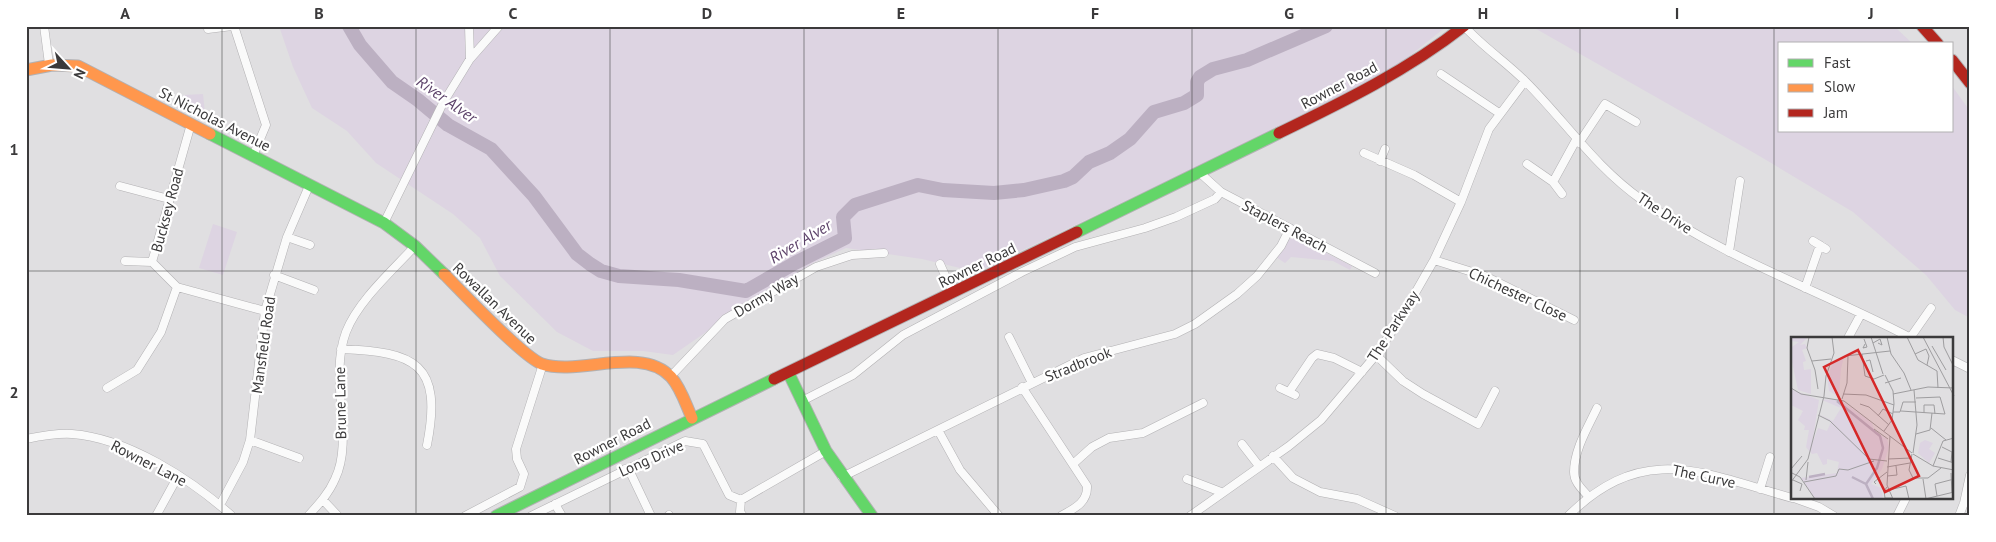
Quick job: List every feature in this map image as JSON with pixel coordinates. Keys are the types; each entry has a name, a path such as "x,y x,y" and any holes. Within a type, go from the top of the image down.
{"main road":[{"name":"Rowner Road","path":"496,516 692,418 789,374 1349,99 1436,48 1464,26"},
{"path":"1922,26 1936,42"},
{"path":"1954,63 1970,83"},
{"name":"St Nicholas Avenue","path":"26,70 49,64 78,66 384,223"},
{"name":"Rowallan Avenue","path":"384,223 415,246 530,357 543,364 560,366 651,364 671,376"},
{"path":"789,374 826,451 842,477 872,516"},
{"path":"671,376 692,418"}],"street":[{"path":"44,26 49,64"},
{"path":"208,26 208,29 233,26 266,125 253,156"},
{"path":"469,26 470,59"},
{"path":"384,223 443,103 470,59 499,26"},
{"name":"The Drive","path":"1464,26 1494,56 1525,80 1578,142 1615,178 1642,199 1730,252 1908,337"},
{"path":"1440,74 1499,113"},
{"name":"The Parkway","path":"1193,515 1221,492 1321,420 1376,354 1402,316 1434,260 1460,202 1480,147 1499,113 1525,80"},
{"path":"1553,182 1605,104 1636,122"},
{"name":"Bucksey Road","path":"191,124 152,262 177,287 265,311"},
{"path":"1380,161 1385,148"},
{"path":"1364,153 1414,175 1460,202"},
{"path":"1527,164 1553,182 1562,194"},
{"name":"Staplers Reach","path":"1200,173 1221,192 1375,273"},
{"path":"1730,252 1740,180"},
{"path":"120,186 169,199"},
{"name":"Mansfield Road","path":"220,505 243,462 250,440 265,311 274,275 287,237 309,186"},
{"path":"802,401 852,375 903,335 1022,272 1075,247 1145,228 1176,217 1215,199 1221,192"},
{"name":"Stradbrook","path":"842,477 1084,358 1175,334 1195,324 1237,294 1256,276 1281,246 1290,228"},
{"path":"287,237 310,245"},
{"path":"1805,288 1820,245"},
{"name":"Brune Lane","path":"308,516 322,500 336,478 341,455 338,378 341,349 349,326 359,308 415,246"},
{"name":"Dormy Way","path":"671,376 725,319 816,266 852,255 884,253"},
{"name":"Chichester Close","path":"1434,260 1485,276 1574,320"},
{"path":"125,262 152,262"},
{"path":"940,264 953,293"},
{"path":"274,275 314,290"},
{"path":"107,388 137,370 161,332 177,287"},
{"path":"1911,337 1931,308"},
{"path":"1849,337 1861,314"},
{"path":"1009,337 1032,383"},
{"path":"341,349 374,351 404,357 420,368 429,387 432,420 427,445"},
{"path":"1280,388 1292,393 1312,358 1318,354 1334,358 1362,372"},
{"path":"1376,354 1403,381 1478,424 1495,391"},
{"path":"1954,361 1970,369"},
{"path":"465,516 520,487 524,474 517,459 516,449 543,364"},
{"path":"1022,387 1042,420 1085,481 1087,492 1079,506 1061,516"},
{"path":"1073,464 1092,447 1109,438 1143,433 1203,403"},
{"path":"1588,496 1577,483 1574,473 1581,441 1597,408"},
{"path":"938,430 960,470 999,516"},
{"name":"Rowner Lane","path":"26,439 70,434 91,436 127,449 178,476 220,505 232,516"},
{"path":"250,440 299,458"},
{"name":"Long Drive","path":"531,516 685,441 703,444 729,494 741,500"},
{"path":"1242,444 1259,466"},
{"path":"743,516 740,512 741,500 826,451"},
{"path":"1273,456 1293,478 1320,492 1357,499 1395,516"},
{"path":"1760,489 1770,457"},
{"name":"The Curve","path":"1568,516 1588,496 1622,477 1656,468 1691,470 1791,497"},
{"path":"625,469 631,474 651,516"},
{"path":"1959,516 1968,493 1970,475"},
{"path":"156,516 178,476"},
{"path":"1187,479 1221,492"},
{"path":"322,500 338,516"},
{"name":"The Curve","path":"1800,500 1819,506 1834,516"},
{"path":"1897,516 1905,500"},
{"path":"555,504 562,516"}],"shaded area":[{"path":"279,26 1447,26 1382,78 977,272 922,259 846,248 813,263 787,282 761,294 673,355 643,351 593,351 557,332 500,276 480,238 453,214 376,163 347,131 312,108 293,67"},
{"path":"1531,26 1894,26 1911,42 1778,42 1778,132 1954,132 1954,89 1970,111 1970,318 1955,310 1926,275 1853,212 1756,154"},
{"path":"203,94 206,122 177,108 184,95"},
{"path":"213,224 237,232 223,275 199,268"},
{"path":"1297,238 1352,266 1350,270 1333,261 1291,257 1285,263 1276,257 1289,239"}],"waterway":[{"name":"River Alver","path":"349,26 360,45 392,82 418,100 448,125 491,149 534,196 577,254 590,264 601,271 619,276 679,280 746,291 795,263 845,238 843,217 855,205 918,185 943,190 994,193 1024,190 1064,181 1073,177 1089,162 1110,153 1130,139 1154,112 1184,103 1197,95 1197,82 1200,77 1213,69 1247,60 1326,26"}],"traffic: fast":[{"path":"1077,232 1279,133"},
{"path":"210,134 384,223 415,246 444,274"},
{"path":"789,374 826,451 872,516"},
{"path":"496,516 774,379"}],"traffic: slow":[{"path":"26,70 52,65 78,66 210,134"},
{"path":"444,274 507,337 533,359 542,364 557,367 627,362 644,363 658,368 675,381 692,418"}],"traffic: jam":[{"path":"1279,133 1398,71 1464,26"},
{"path":"1922,26 1936,42"},
{"path":"1954,63 1970,83"},
{"path":"774,379 1077,232"}]}
